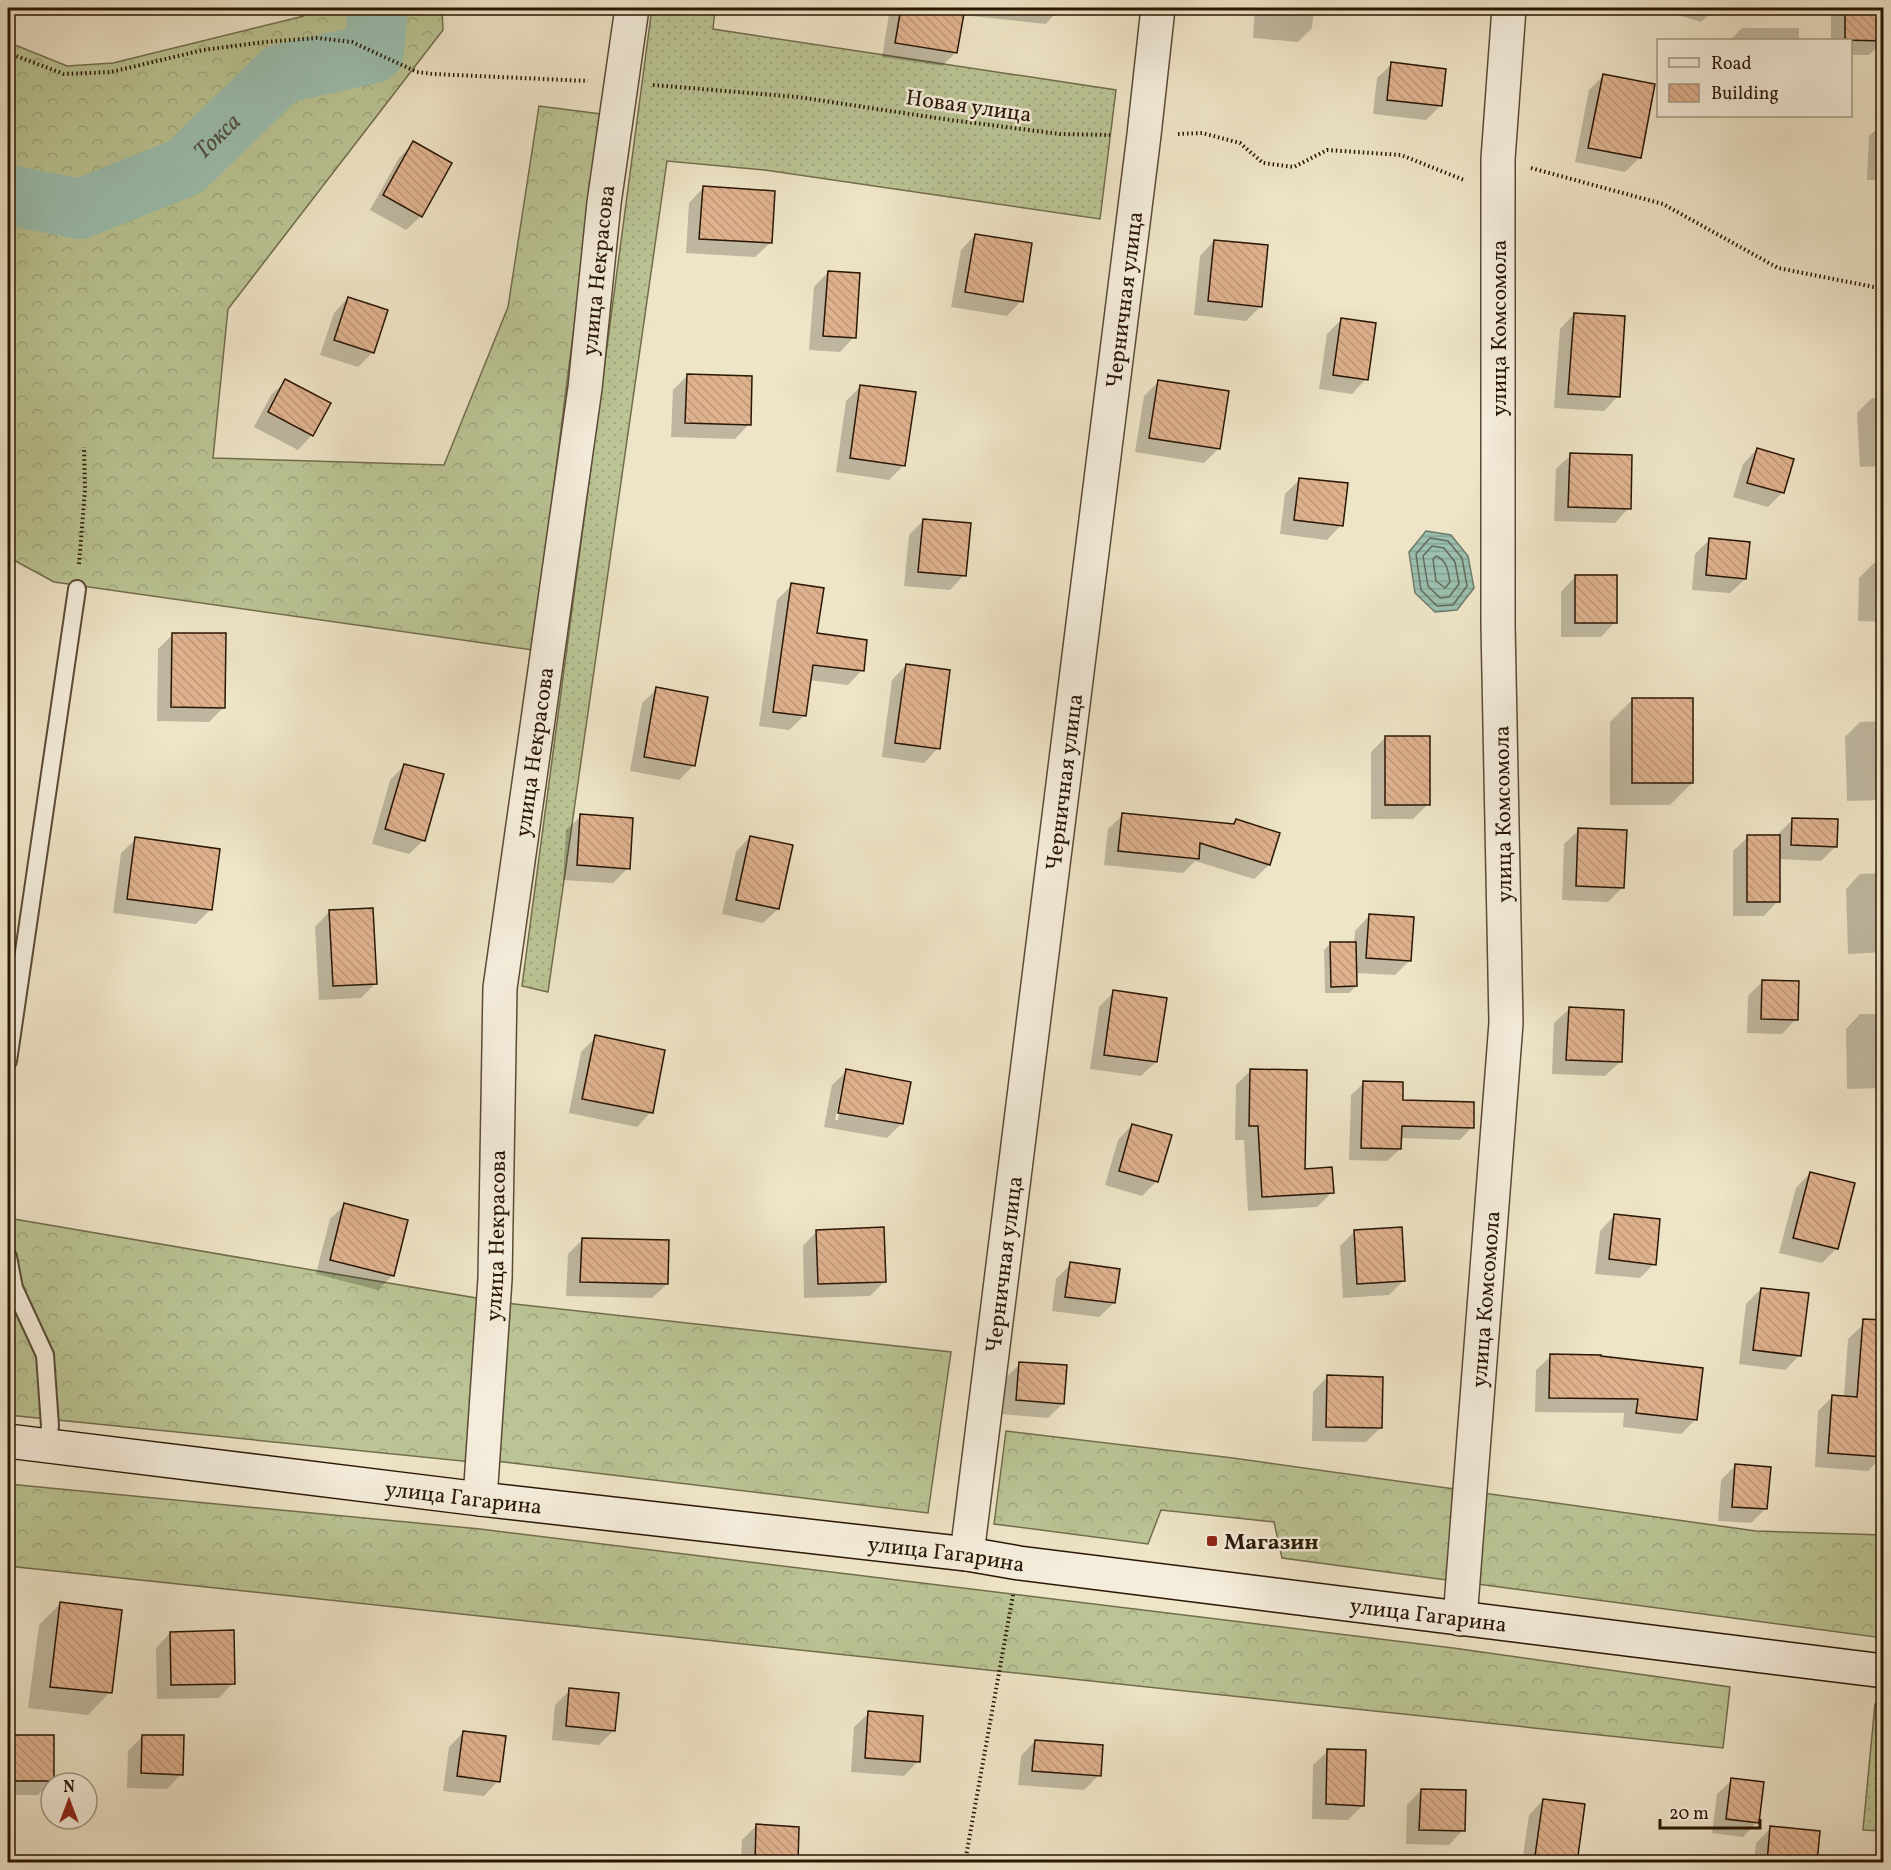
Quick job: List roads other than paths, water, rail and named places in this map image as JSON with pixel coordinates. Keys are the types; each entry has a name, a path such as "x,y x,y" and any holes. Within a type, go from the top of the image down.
{"street":[{"name":"улица Некрасова","path":"480,1499 495,1279 500,988 585,388 604,203 632,8"},
{"name":"Черничная улица","path":"967,1554 1158,8"},
{"name":"улица Комсомола","path":"1460,1619 1506,1023 1498,625 1498,159 1509,8"},
{"name":"улица Гагарина","path":"8,1441 480,1499 967,1554 1019,1563 1884,1671"}],"lane":[{"path":"8,1061 77,589"},
{"path":"8,1257 14,1288 45,1355 50,1426 47,1445"}],"water":[{"path":"1426,531 1451,535 1468,556 1474,588 1457,610 1435,612 1415,593 1409,552"}],"waterway":[{"name":"Токса","path":"8,195 80,209 185,167 281,74 374,53 378,8"}],"place":[{"name":"Магазин","path":"1212,1541"}]}
